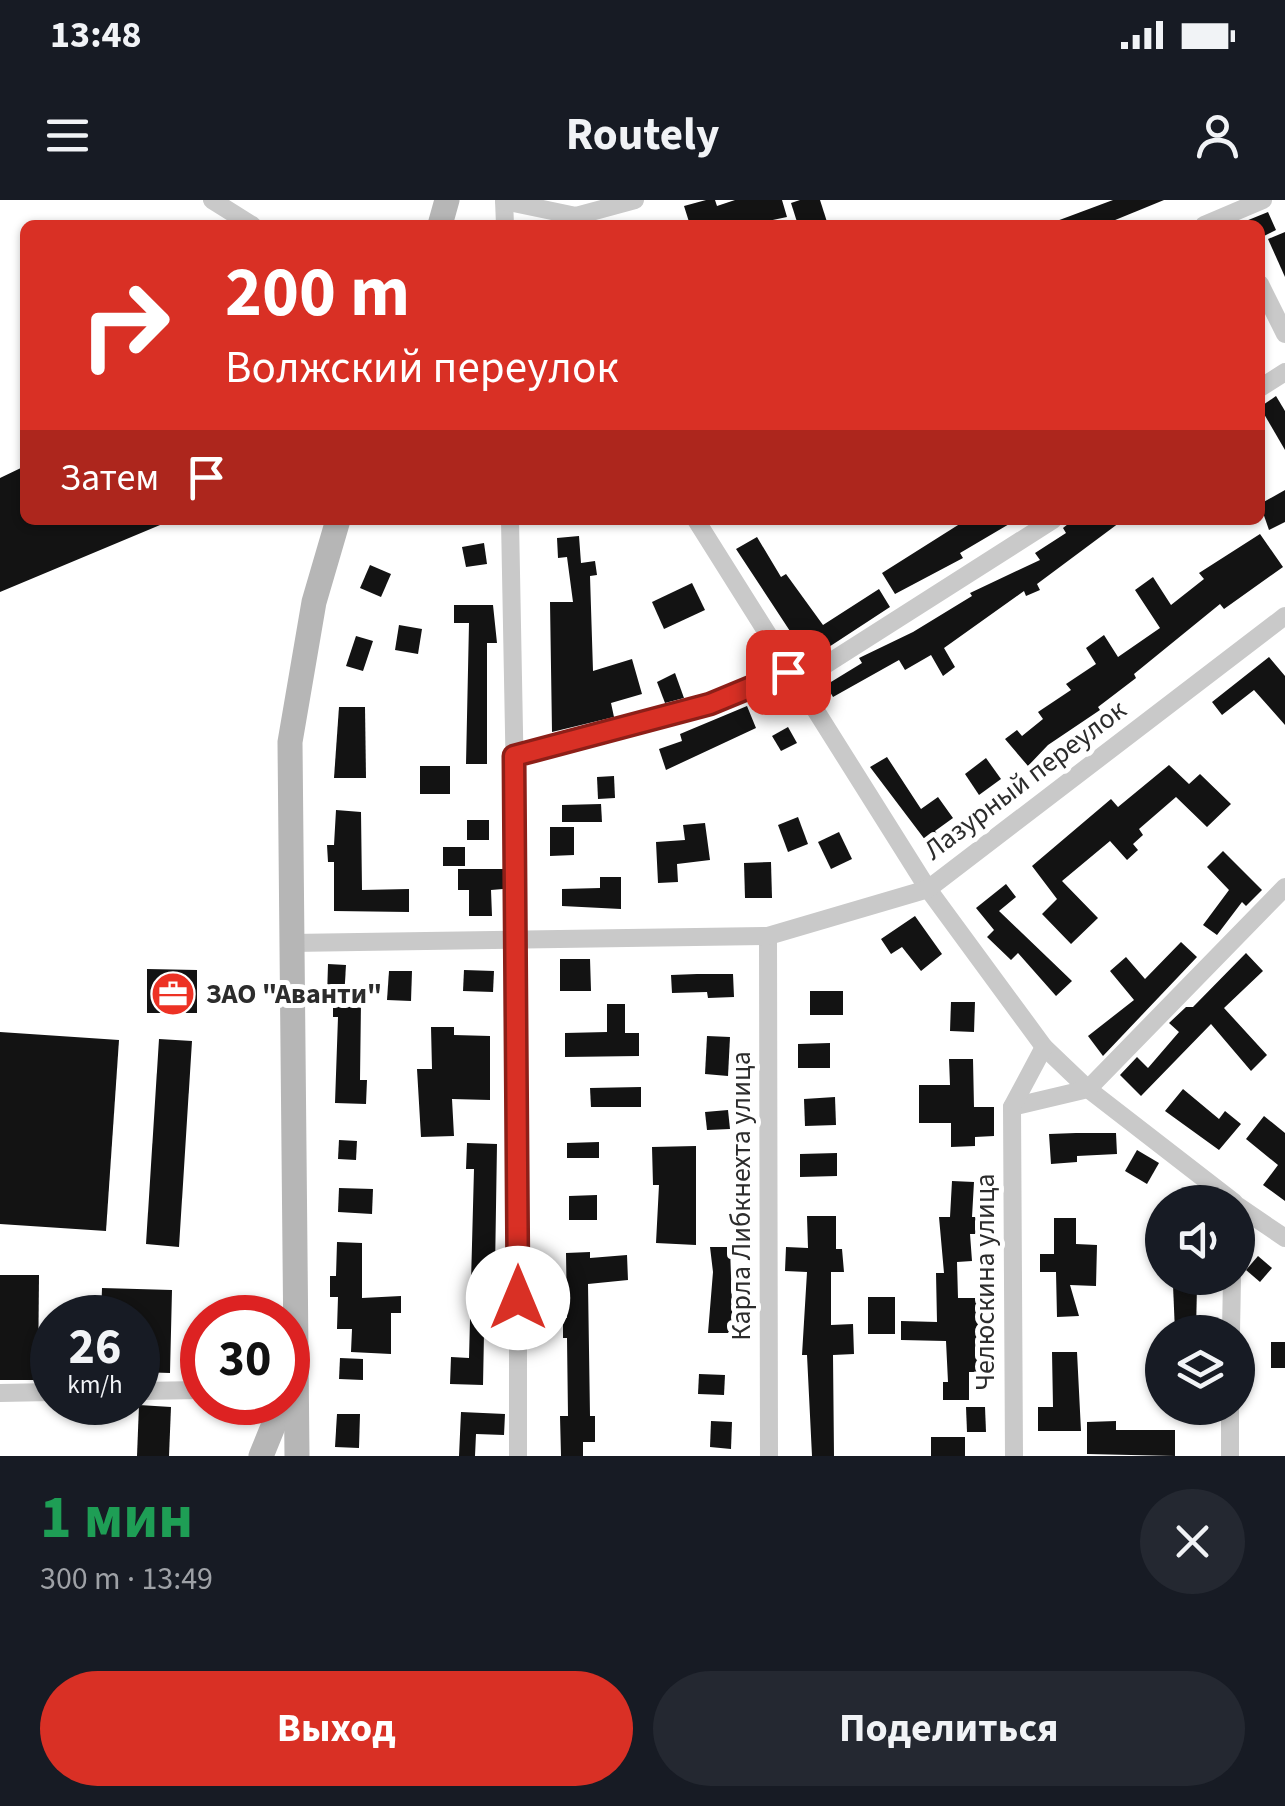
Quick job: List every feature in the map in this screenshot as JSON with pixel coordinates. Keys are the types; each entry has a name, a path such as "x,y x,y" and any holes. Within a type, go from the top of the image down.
{"main road":[{"path":"290,1295 290,742 314,602 337,525"},
{"path":"260,1456 273,1425"},
{"path":"294,1425 297,1456"}],"street":[{"path":"212,200 244,220"},
{"path":"504,201 577,220 635,200"},
{"path":"1226,213 1263,200"},
{"path":"1265,294 1285,334"},
{"path":"510,525 518,942 518,1456"},
{"path":"699,525 928,889 1044,1047 1088,1089 1212,1185"},
{"path":"514,756 792,678 1045,525"},
{"name":"Лазурный переулок","path":"291,942 768,936 928,889 1285,616"},
{"path":"1012,1107 1088,1089 1285,887"},
{"name":"Карла Либкнехта улица","path":"768,936 769,1456"},
{"name":"Челюскина улица","path":"1014,1456 1012,1107 1044,1047"},
{"path":"1255,1217 1285,1238"},
{"path":"0,1393 30,1392"},
{"path":"1230,1425 1230,1456"}],"building":[{"path":"706,200 715,200 717,206 735,200 782,200 787,217 688,220 684,206"},
{"path":"820,200 826,220 796,220 791,203"},
{"path":"1113,200 1164,200 1115,220 1059,220"},
{"path":"1268,212 1276,230 1265,236 1265,220 1248,220"},
{"path":"1285,232 1285,277 1268,239"},
{"path":"1276,396 1285,411 1285,450 1265,416 1265,404"},
{"path":"20,468 20,525 160,525 0,592 0,478"},
{"path":"1285,490 1285,522 1269,530 1265,518 1265,501"},
{"path":"958,525 1008,525 960,553 963,558 895,594 882,573"},
{"path":"1116,525 1037,584 1040,590 1026,596 1024,591 944,648 955,667 943,676 931,655 905,670 899,660 833,697 826,685 862,663 859,658 913,632 972,596 970,593 1040,560 1035,553 1066,533 1063,528"},
{"path":"1260,534 1283,567 1224,609 1220,604 1134,674 1136,678 1098,707 1100,710 1048,745 1028,766 1005,739 1017,730 1022,736 1043,719 1038,712 1071,690 1066,684 1096,664 1086,648 1104,635 1118,657 1160,628 1135,590 1153,577 1171,605 1204,579 1199,573"},
{"path":"579,536 581,563 595,561 597,575 590,576 593,671 632,659 642,694 611,703 614,717 552,732 550,602 573,602 567,557 558,558 557,538"},
{"path":"757,537 781,577 786,574 823,625 879,589 890,607 809,660 736,549"},
{"path":"484,543 487,564 466,567 462,547"},
{"path":"370,565 391,574 381,597 360,588"},
{"path":"692,583 705,610 664,629 652,602"},
{"path":"454,605 493,605 497,643 487,643 487,764 466,764 469,623 454,623"},
{"path":"399,625 422,629 418,654 395,650"},
{"path":"356,636 373,641 363,671 346,666"},
{"path":"1269,657 1285,676 1285,725 1254,690 1222,715 1212,702"},
{"path":"675,673 684,698 665,703 657,682"},
{"path":"747,706 756,728 666,770 659,749 682,741 680,734"},
{"path":"339,707 365,707 366,778 334,778"},
{"path":"788,727 797,743 781,751 772,736"},
{"path":"887,757 921,809 938,797 953,818 935,831 940,838 929,845 870,767"},
{"path":"986,758 1001,779 979,795 965,774"},
{"path":"1169,765 1189,784 1200,774 1231,804 1207,827 1176,797 1139,829 1143,835 1133,844 1138,850 1127,860 1110,841 1062,881 1098,918 1071,944 1042,914 1057,899 1032,866 1111,799 1118,807"},
{"path":"420,766 450,766 450,794 420,794"},
{"path":"614,776 615,798 598,799 597,777"},
{"path":"601,804 602,822 562,822 562,805"},
{"path":"336,810 361,812 362,890 409,889 409,912 334,911 334,862 328,862 327,845 334,845"},
{"path":"798,817 808,844 788,852 778,825"},
{"path":"467,820 489,820 489,840 467,840"},
{"path":"705,823 710,860 677,864 678,882 658,883 656,842 685,840 683,825"},
{"path":"550,827 574,827 574,855 550,856"},
{"path":"839,832 852,859 831,869 818,842"},
{"path":"443,847 465,847 465,866 443,866"},
{"path":"1223,851 1262,890 1246,906 1242,902 1217,935 1203,925 1229,890 1207,867"},
{"path":"771,862 772,898 745,898 744,863"},
{"path":"458,869 503,869 503,889 491,890 492,916 469,916 469,890 458,890"},
{"path":"600,877 621,877 621,909 562,906 562,889 600,888"},
{"path":"1006,884 1016,897 999,911 1072,981 1056,996 1018,953 1011,960 987,937 994,930 976,908"},
{"path":"915,916 942,954 921,971 902,947 891,954 881,939"},
{"path":"1181,942 1197,957 1103,1056 1088,1036 1134,1000 1110,971 1126,957 1145,979"},
{"path":"1246,953 1263,971 1224,1008 1267,1055 1251,1071 1211,1024 1141,1096 1120,1075 1137,1057 1148,1068 1179,1032 1169,1023 1186,1007 1193,1007"},
{"path":"560,959 590,959 591,991 560,991"},
{"path":"328,964 346,965 344,999 327,998"},
{"path":"147,969 197,970 197,1013 147,1013"},
{"path":"464,970 494,971 493,992 463,991"},
{"path":"389,971 412,971 411,1001 387,1000"},
{"path":"733,974 734,997 708,998 707,992 672,993 671,975"},
{"path":"810,991 843,991 843,1015 810,1015"},
{"path":"333,1002 361,1002 360,1080 367,1080 366,1104 335,1103 338,1017 333,1017"},
{"path":"951,1002 975,1002 974,1032 950,1031"},
{"path":"607,1004 625,1004 625,1033 639,1033 639,1056 565,1057 565,1033 607,1032"},
{"path":"431,1027 454,1027 454,1035 490,1036 490,1100 452,1099 454,1136 421,1137 417,1069 432,1069"},
{"path":"0,1032 119,1040 106,1231 0,1224"},
{"path":"707,1036 730,1037 728,1076 705,1074"},
{"path":"159,1039 192,1041 179,1247 146,1244"},
{"path":"830,1043 830,1068 798,1068 798,1044"},
{"path":"949,1059 973,1059 974,1107 994,1107 994,1136 975,1137 975,1146 951,1147 951,1123 919,1123 919,1085 950,1085"},
{"path":"641,1087 641,1107 591,1107 590,1088"},
{"path":"1183,1089 1219,1119 1225,1111 1241,1124 1219,1150 1165,1111"},
{"path":"835,1097 836,1125 805,1126 804,1099"},
{"path":"728,1110 730,1129 707,1130 705,1112"},
{"path":"1264,1116 1285,1133 1285,1201 1263,1185 1278,1165 1246,1139"},
{"path":"1116,1133 1117,1154 1077,1156 1077,1162 1051,1164 1049,1134"},
{"path":"339,1140 357,1141 356,1160 338,1159"},
{"path":"599,1142 599,1158 567,1158 567,1143"},
{"path":"467,1143 497,1144 494,1334 484,1334 483,1385 450,1384 451,1357 469,1358 474,1169 466,1169"},
{"path":"696,1146 696,1245 656,1243 659,1185 653,1185 652,1147"},
{"path":"1137,1150 1159,1163 1147,1184 1125,1171"},
{"path":"837,1153 837,1176 800,1177 800,1154"},
{"path":"952,1181 974,1182 972,1217 979,1217 980,1234 970,1234 972,1261 957,1262 958,1298 983,1298 981,1372 969,1372 969,1400 943,1400 943,1382 948,1382 946,1341 901,1340 901,1321 937,1322 936,1273 944,1273 939,1217 950,1217"},
{"path":"339,1188 373,1189 372,1214 338,1212"},
{"path":"597,1195 597,1220 569,1220 569,1196"},
{"path":"807,1216 836,1216 836,1249 842,1249 844,1272 831,1272 831,1325 853,1324 854,1354 833,1355 834,1456 812,1456 807,1355 802,1355 807,1272 785,1271 786,1247 808,1248"},
{"path":"1054,1218 1076,1218 1076,1244 1097,1245 1096,1286 1070,1285 1079,1316 1057,1317 1056,1272 1040,1272 1040,1254 1054,1254"},
{"path":"337,1242 362,1243 362,1298 401,1296 401,1313 391,1313 391,1354 351,1352 352,1329 337,1329 338,1297 330,1297 330,1276 336,1276"},
{"path":"710,1247 730,1247 733,1333 708,1333 713,1272"},
{"path":"590,1252 590,1258 627,1255 628,1280 588,1284 590,1416 595,1416 595,1442 583,1442 583,1456 561,1456 560,1416 568,1416 567,1338 563,1338 563,1318 567,1318 566,1253"},
{"path":"1258,1256 1272,1268 1260,1282 1255,1278"},
{"path":"0,1275 39,1275 39,1295 30,1295 30,1380 0,1380"},
{"path":"102,1288 172,1290 170,1373 160,1373 160,1295 102,1295"},
{"path":"1173,1295 1197,1295 1196,1315 1174,1315"},
{"path":"868,1297 895,1297 895,1334 868,1334"},
{"path":"1271,1342 1285,1342 1285,1368 1271,1368"},
{"path":"1052,1352 1077,1352 1081,1431 1038,1431 1038,1407 1053,1407"},
{"path":"340,1358 363,1359 363,1380 339,1379"},
{"path":"699,1374 725,1375 724,1395 698,1394"},
{"path":"160,1406 171,1407 169,1456 137,1456 138,1425 160,1425"},
{"path":"966,1407 985,1407 986,1432 967,1432"},
{"path":"461,1412 505,1414 504,1435 476,1434 475,1456 459,1456"},
{"path":"337,1414 360,1414 359,1448 335,1447"},
{"path":"711,1421 732,1422 731,1449 710,1447"},
{"path":"1116,1421 1116,1430 1175,1430 1175,1456 1087,1454 1087,1422"},
{"path":"931,1437 965,1437 965,1456 931,1456"}],"place":[{"name":"ЗАО \"Аванти\"","path":"173,994"}],"route":[{"path":"518,1298 514,756 710,704 788,672"}]}
